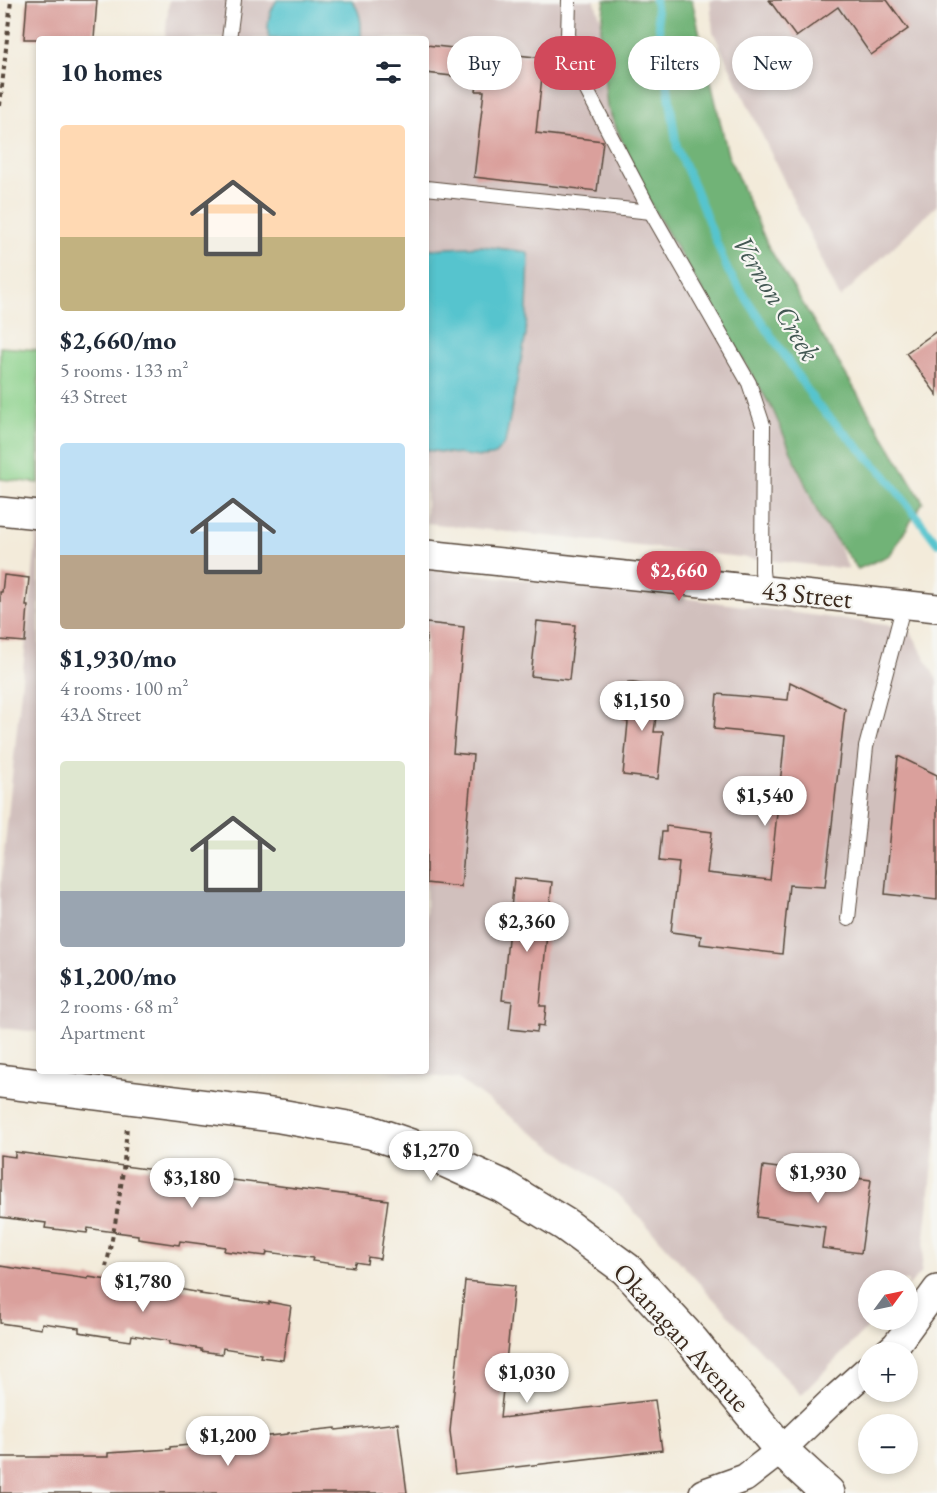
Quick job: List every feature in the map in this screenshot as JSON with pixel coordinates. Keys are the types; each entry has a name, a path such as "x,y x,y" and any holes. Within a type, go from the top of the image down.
{"street":[{"path":"0,511 36,514"},
{"name":"43 Street","path":"429,554 937,608"},
{"name":"Okanagan Avenue","path":"0,1081 280,1116 370,1132 420,1149 502,1186 566,1225 626,1269 692,1341 781,1450 828,1493"},
{"path":"898,1342 937,1289"},
{"path":"703,1493 746,1478 781,1450 858,1378"}],"lane":[{"path":"229,36 234,0"},
{"path":"569,0 568,38 584,85 651,212 749,383 763,425 762,571 764,589"},
{"path":"429,188 651,212"},
{"path":"848,919 866,747 904,604"}],"path":[{"path":"0,106 11,0"},
{"path":"106,1267 125,1162 128,1097"}],"shaded area":[{"path":"169,0 594,0 607,36 534,36 534,90 616,90 616,59 677,223 776,407 849,569 429,523 429,36 165,36"},
{"path":"710,0 937,0 937,205 840,298 741,90 813,90 813,36 732,36 732,72 720,47 720,36 715,36"},
{"path":"36,544 36,1032 0,1028 0,893"},
{"path":"429,569 684,598 909,628 937,680 937,1129 921,1273 918,1276 918,1270 858,1270 858,1330 865,1330 801,1395 620,1196 458,1079 411,1074 429,1074"}],"green space":[{"path":"605,0 692,0 700,36 628,36 628,90 713,90 728,155 768,246 923,502 890,555 858,569 821,520 773,410 646,196 607,106 605,90 616,90 616,36 600,36"},
{"path":"0,347 36,350 36,483 0,479"}],"water":[{"path":"277,0 352,0 360,19 361,36 269,36 272,9"},
{"path":"482,246 527,252 529,257 526,335 505,443 493,456 480,457 429,450 429,248"}],"building":[{"path":"27,0 97,0 94,36 36,36 36,39 24,39"},
{"path":"769,0 887,0 908,29 871,55 838,7 795,36"},
{"path":"429,45 447,47 447,75 429,73"},
{"path":"522,56 534,57 534,90 541,90 536,133 603,141 597,191 474,177 484,91 476,91 522,90"},
{"path":"937,331 937,395 906,353"},
{"path":"4,575 29,578 25,642 0,640 0,592 2,592"},
{"path":"537,621 575,625 569,680 531,676"},
{"path":"429,623 464,627 453,753 473,755 461,887 429,883"},
{"path":"628,682 660,687 654,732 663,732 658,779 623,775 628,722 623,721"},
{"path":"790,682 845,709 825,887 789,885 782,954 700,944 701,936 671,932 679,863 659,861 662,832 666,832 666,826 712,832 707,873 770,880 785,736 714,729 717,694 788,700"},
{"path":"898,756 937,775 937,900 885,894"},
{"path":"514,878 552,882 540,1006 546,1006 544,1026 538,1025 537,1032 509,1029 512,1001 502,1000"},
{"path":"15,1152 388,1200 380,1259 368,1257 367,1264 355,1262 354,1267 312,1261 313,1258 267,1252 266,1256 224,1251 225,1247 180,1241 179,1245 138,1239 138,1235 88,1228 87,1233 45,1228 46,1223 0,1217 0,1155 15,1157"},
{"path":"763,1166 871,1180 861,1253 822,1248 825,1227 757,1217"},
{"path":"0,1266 291,1306 283,1360 223,1348 222,1354 201,1351 201,1349 169,1344 170,1341 132,1335 131,1341 110,1338 79,1332 79,1328 42,1323 41,1329 0,1323"},
{"path":"465,1281 514,1286 500,1418 655,1400 662,1450 455,1474 450,1431"},
{"path":"398,1423 407,1493 0,1493 0,1457 108,1457 108,1453 170,1449 170,1447 288,1433"}],"waterway":[{"name":"Vernon Creek","path":"655,0 677,148 728,271 816,403 884,474 937,543"}]}
